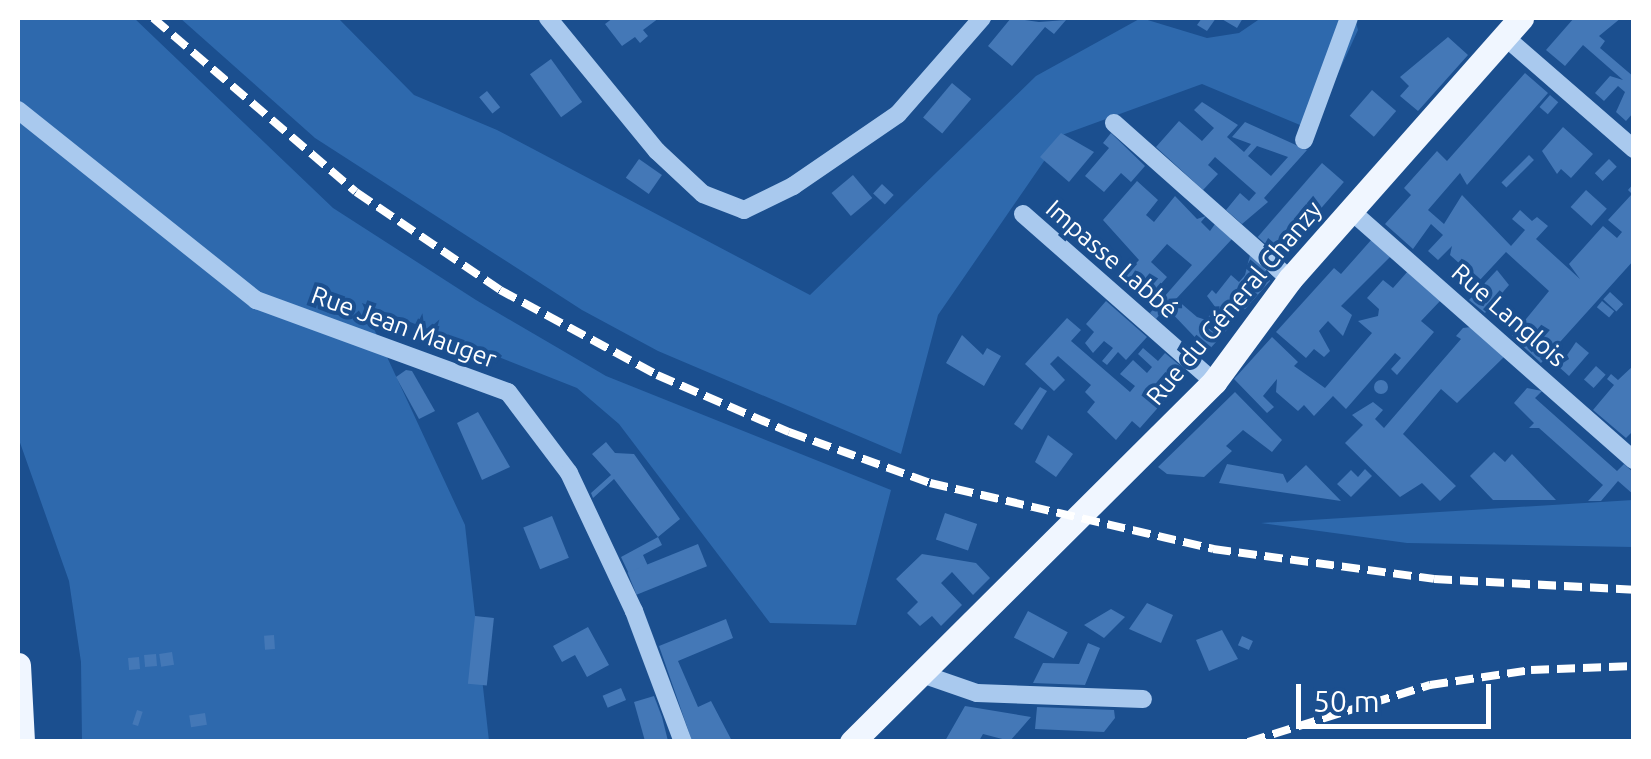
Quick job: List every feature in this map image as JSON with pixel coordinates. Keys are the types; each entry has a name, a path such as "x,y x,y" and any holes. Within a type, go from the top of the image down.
{"main road":[{"name":"Rue du Géneral Chanzy","path":"852,742 1214,382 1290,279 1513,27"},
{"path":"18,665 22,742"}],"street":[{"path":"548,18 608,96 704,194 744,210 765,202 898,114 982,18"},
{"path":"1304,140 1349,18"},
{"path":"1513,27 1634,148"},
{"name":"Rue Jean Mauger","path":"18,110 256,300 508,392 569,473 634,611 682,742"},
{"path":"1114,123 1290,279"},
{"name":"Rue Langlois","path":"1350,210 1634,460"},
{"name":"Impasse Labbé","path":"1023,214 1214,382"},
{"path":"922,674 976,694 1142,700"}],"shaded area":[{"path":"18,18 134,18 333,208 476,300 606,376 891,490 856,625 770,623 619,424 577,388 362,303 465,525 489,741 82,741 81,662 69,581 18,437"},
{"path":"180,18 338,18 414,95 497,130 810,295 1036,76 1141,18 1207,38 1239,33 1261,18 1355,18 1358,30 1312,130 1202,84 1062,135 938,315 901,454 658,351 582,310 315,138"},
{"path":"1633,500 1633,547 1407,543 1261,523"}],"building":[{"path":"613,18 659,18 643,30 648,36 640,43 635,37 622,46 605,24"},
{"path":"1011,18 1066,20 1054,34 1045,27 1012,66 988,46"},
{"path":"1202,18 1216,18 1207,31 1197,25"},
{"path":"1220,18 1243,18 1237,28"},
{"path":"1574,18 1621,18 1599,36 1605,41 1600,48 1634,77 1634,112 1626,121 1616,112 1625,92 1618,86 1604,101 1595,93 1610,76 1623,80 1583,45 1565,66 1546,50"},
{"path":"1448,37 1468,55 1418,111 1400,96 1409,86 1400,77"},
{"path":"551,59 582,102 561,117 530,74"},
{"path":"1525,73 1548,93 1467,185 1460,173 1428,210 1444,224 1462,195 1511,246 1525,230 1512,219 1520,210 1532,221 1537,217 1548,226 1536,239 1580,279 1569,264 1603,226 1617,238 1622,232 1608,220 1632,194 1628,190 1634,183 1634,260 1541,363 1512,336 1549,291 1506,252 1479,281 1450,255 1452,246 1438,260 1428,251 1443,235 1431,224 1413,249 1385,224 1411,195 1404,188 1437,151 1447,161"},
{"path":"952,83 971,99 942,134 923,117"},
{"path":"1372,90 1396,111 1374,137 1350,116"},
{"path":"487,91 500,107 492,114 479,97"},
{"path":"1550,95 1558,102 1548,114 1540,107"},
{"path":"1202,102 1238,125 1227,137 1244,152 1251,144 1232,137 1245,122 1307,150 1264,198 1268,202 1242,224 1226,210 1240,193 1249,201 1256,193 1215,157 1208,165 1218,174 1203,190 1156,147 1179,121 1202,141 1214,128 1194,110","holes":["1257,146 1288,157 1271,176 1248,156"]},
{"path":"1563,127 1593,154 1571,178 1561,169 1557,174 1542,151"},
{"path":"1061,133 1094,152 1069,182 1040,157"},
{"path":"1111,133 1145,166 1131,182 1121,173 1104,192 1085,176 1109,148 1103,143"},
{"path":"1529,155 1534,160 1506,188 1501,183"},
{"path":"639,159 662,175 649,194 626,178"},
{"path":"1609,159 1617,167 1603,181 1595,173"},
{"path":"1322,163 1344,182 1280,256 1258,237"},
{"path":"853,175 872,198 851,216 832,193"},
{"path":"1137,181 1158,200 1146,215 1154,222 1175,196 1197,219 1206,216 1201,222 1210,231 1215,224 1232,239 1176,299 1197,317 1206,320 1216,308 1207,296 1212,290 1216,294 1231,275 1239,282 1245,275 1250,255 1270,272 1270,281 1208,351 1166,307 1156,319 1150,313 1192,265 1167,244 1151,262 1167,277 1147,300 1123,278 1139,260 1103,220"},
{"path":"882,184 894,195 885,204 873,194"},
{"path":"1586,190 1607,209 1591,226 1571,207"},
{"path":"1372,239 1391,256 1341,306 1352,315 1343,336 1328,321 1319,331 1330,351 1324,357 1314,349 1306,358 1276,332 1334,268 1341,274"},
{"path":"1497,270 1509,285 1485,313 1469,300"},
{"path":"1408,271 1441,300 1421,321 1434,332 1397,375 1391,369 1401,358 1395,353 1346,409 1333,396 1314,416 1304,405 1298,411 1276,392 1277,379 1263,396 1274,407 1267,413 1234,379 1272,337 1298,362 1294,366 1325,388 1372,333 1358,321 1378,316 1379,309 1367,298 1383,280 1393,288"},
{"path":"1610,292 1623,304 1616,312 1603,299"},
{"path":"1106,301 1147,337 1126,360 1118,352 1107,365 1102,361 1113,348 1104,341 1093,353 1085,343 1094,332 1086,324"},
{"path":"1602,301 1614,311 1609,317 1597,307"},
{"path":"1067,318 1081,330 1071,341 1130,392 1135,386 1120,374 1133,360 1147,373 1152,367 1138,354 1143,348 1158,361 1165,353 1184,369 1185,377 1140,428 1132,421 1116,440 1087,412 1095,402 1085,392 1091,385 1058,356 1050,364 1065,380 1054,391 1025,364"},
{"path":"1471,327 1504,357 1457,403 1441,389 1403,434 1456,486 1440,501 1422,483 1400,497 1345,443 1363,425 1352,415 1373,402 1383,410 1375,419 1384,428 1461,339 1456,336 1463,328"},
{"path":"962,335 983,355 987,348 1001,356 984,386 946,363"},
{"path":"1576,342 1589,353 1569,376 1559,367"},
{"path":"1634,365 1634,430 1626,438 1593,410 1614,385 1607,379 1611,374 1618,380"},
{"path":"1596,366 1606,375 1594,388 1584,379"},
{"path":"406,370 412,371 435,411 419,419 396,377"},
{"path":"1381,380 1388,387 1381,394 1374,387"},
{"path":"1040,387 1047,391 1022,430 1014,424"},
{"path":"1527,388 1542,391 1535,398 1617,471 1624,464 1634,473 1634,495 1618,481 1601,501 1588,501 1603,485 1539,428 1529,428 1534,423 1514,403"},
{"path":"1235,392 1282,440 1272,452 1243,430 1226,446 1232,451 1204,477 1167,474 1158,467"},
{"path":"478,412 510,467 482,480 457,423"},
{"path":"1048,435 1073,454 1056,477 1035,462"},
{"path":"606,442 615,453 634,454 680,519 658,537 614,479 593,498 591,493 611,475 592,454"},
{"path":"1494,452 1505,462 1512,454 1556,500 1493,500 1470,476"},
{"path":"1227,464 1283,474 1287,483 1306,465 1341,501 1219,483"},
{"path":"1365,469 1372,476 1351,497 1337,484 1351,470 1358,477"},
{"path":"945,513 977,524 968,551 936,539"},
{"path":"552,516 569,558 540,569 523,528"},
{"path":"658,537 662,545 643,555 648,566 629,574 621,557"},
{"path":"698,544 707,566 637,595 628,572"},
{"path":"922,554 976,563 990,578 973,595 952,572 941,583 962,605 941,626 932,616 920,626 907,613 918,602 896,579"},
{"path":"1147,603 1173,615 1161,643 1129,629"},
{"path":"1111,609 1125,617 1104,638 1084,625"},
{"path":"1028,611 1068,632 1054,659 1014,637"},
{"path":"475,616 494,618 487,686 468,684"},
{"path":"726,619 733,638 678,661 698,707 711,701 732,741 692,741 659,646"},
{"path":"588,627 609,665 587,677 575,655 562,662 553,646"},
{"path":"1222,630 1238,659 1209,671 1196,640"},
{"path":"274,635 275,649 265,650 264,636"},
{"path":"1242,636 1253,641 1249,650 1238,645"},
{"path":"1088,643 1100,648 1085,685 1033,683 1043,663 1079,664"},
{"path":"172,652 174,665 161,667 159,654"},
{"path":"156,654 157,666 145,667 144,655"},
{"path":"139,657 140,669 129,670 128,658"},
{"path":"621,688 626,700 608,708 603,696"},
{"path":"654,696 668,741 645,741 634,702"},
{"path":"965,706 1031,717 1010,741 983,734 979,741 945,741"},
{"path":"1037,707 1114,710 1115,718 1104,732 1035,729"},
{"path":"137,710 143,712 138,726 132,724"},
{"path":"205,713 207,725 191,727 189,716"}],"railway":[{"path":"153,18 356,192 500,290 657,375 789,432 930,483 1213,549 1434,579 1634,590"},
{"path":"1248,742 1430,685 1531,670 1634,666"}]}
